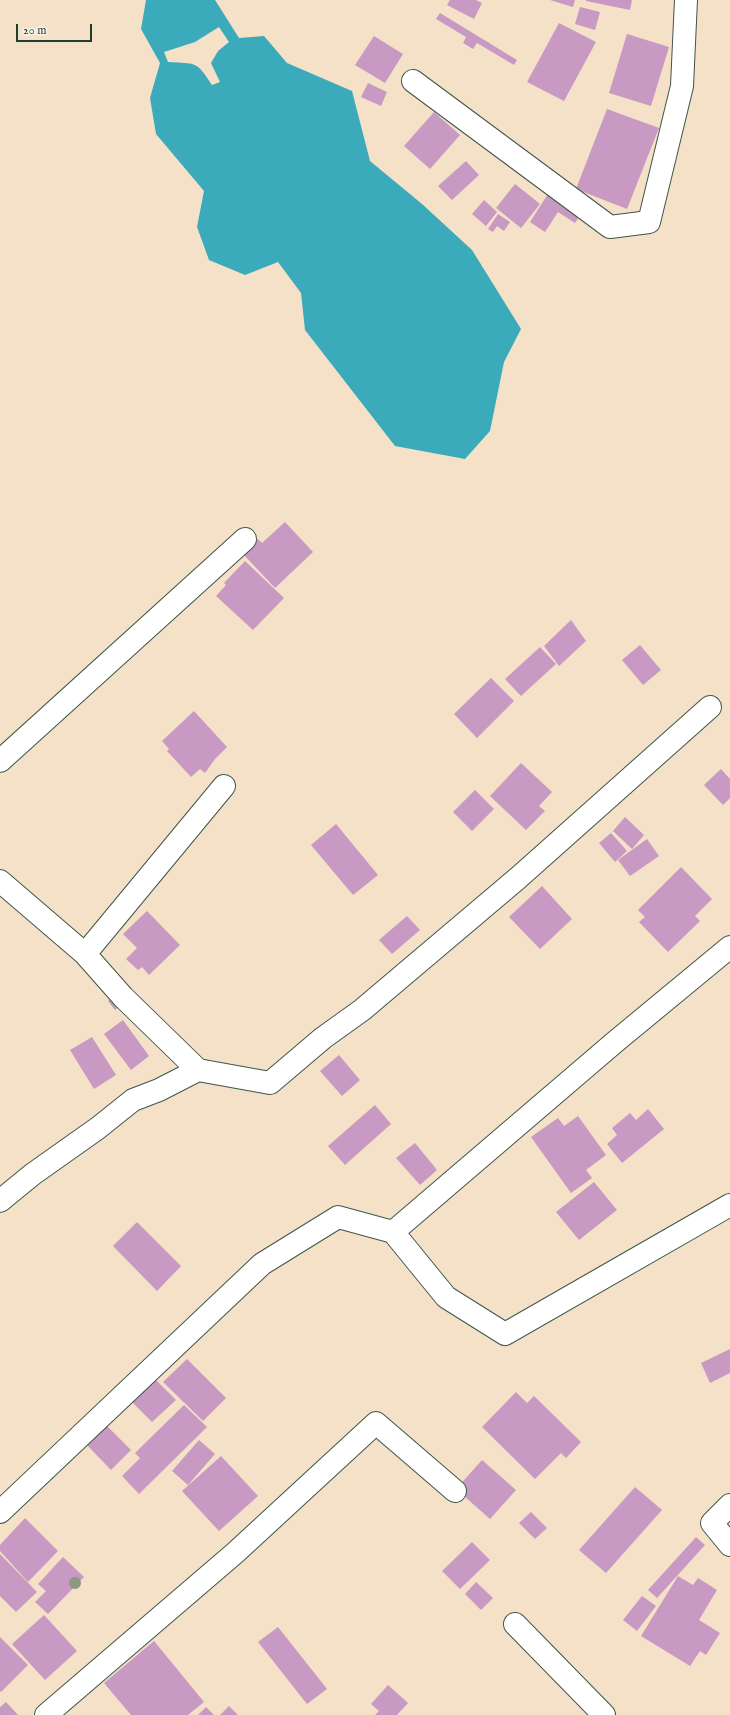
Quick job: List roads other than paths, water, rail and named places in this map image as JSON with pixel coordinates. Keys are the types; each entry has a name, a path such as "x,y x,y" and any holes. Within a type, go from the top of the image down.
{"street":[{"path":"413,81 610,227 649,222 682,86 686,0"},
{"path":"0,761 245,539"},
{"path":"0,881 85,954 123,997 198,1070 270,1083 324,1038 362,1010 518,878 710,707"},
{"path":"85,954 224,786"},
{"path":"393,1232 615,1042 730,947"},
{"path":"0,1201 32,1174 98,1128 133,1100 159,1090 198,1070"},
{"path":"0,1512 262,1264 338,1217 393,1232 446,1297 505,1334 730,1205"},
{"path":"46,1715 235,1553 376,1423 455,1491"},
{"path":"730,1505 712,1523 730,1545"},
{"path":"515,1624 604,1715"}],"water":[{"path":"146,0 215,0 239,38 264,36 287,63 352,91 370,161 422,204 472,250 521,329 504,362 490,431 465,459 395,446 305,330 301,293 278,262 245,275 209,260 197,227 204,191 156,134 150,98 160,63 141,29","holes":["219,27 229,42 218,51 211,63 220,82 212,85 198,67 190,64 168,62 164,52 195,42"]}]}
